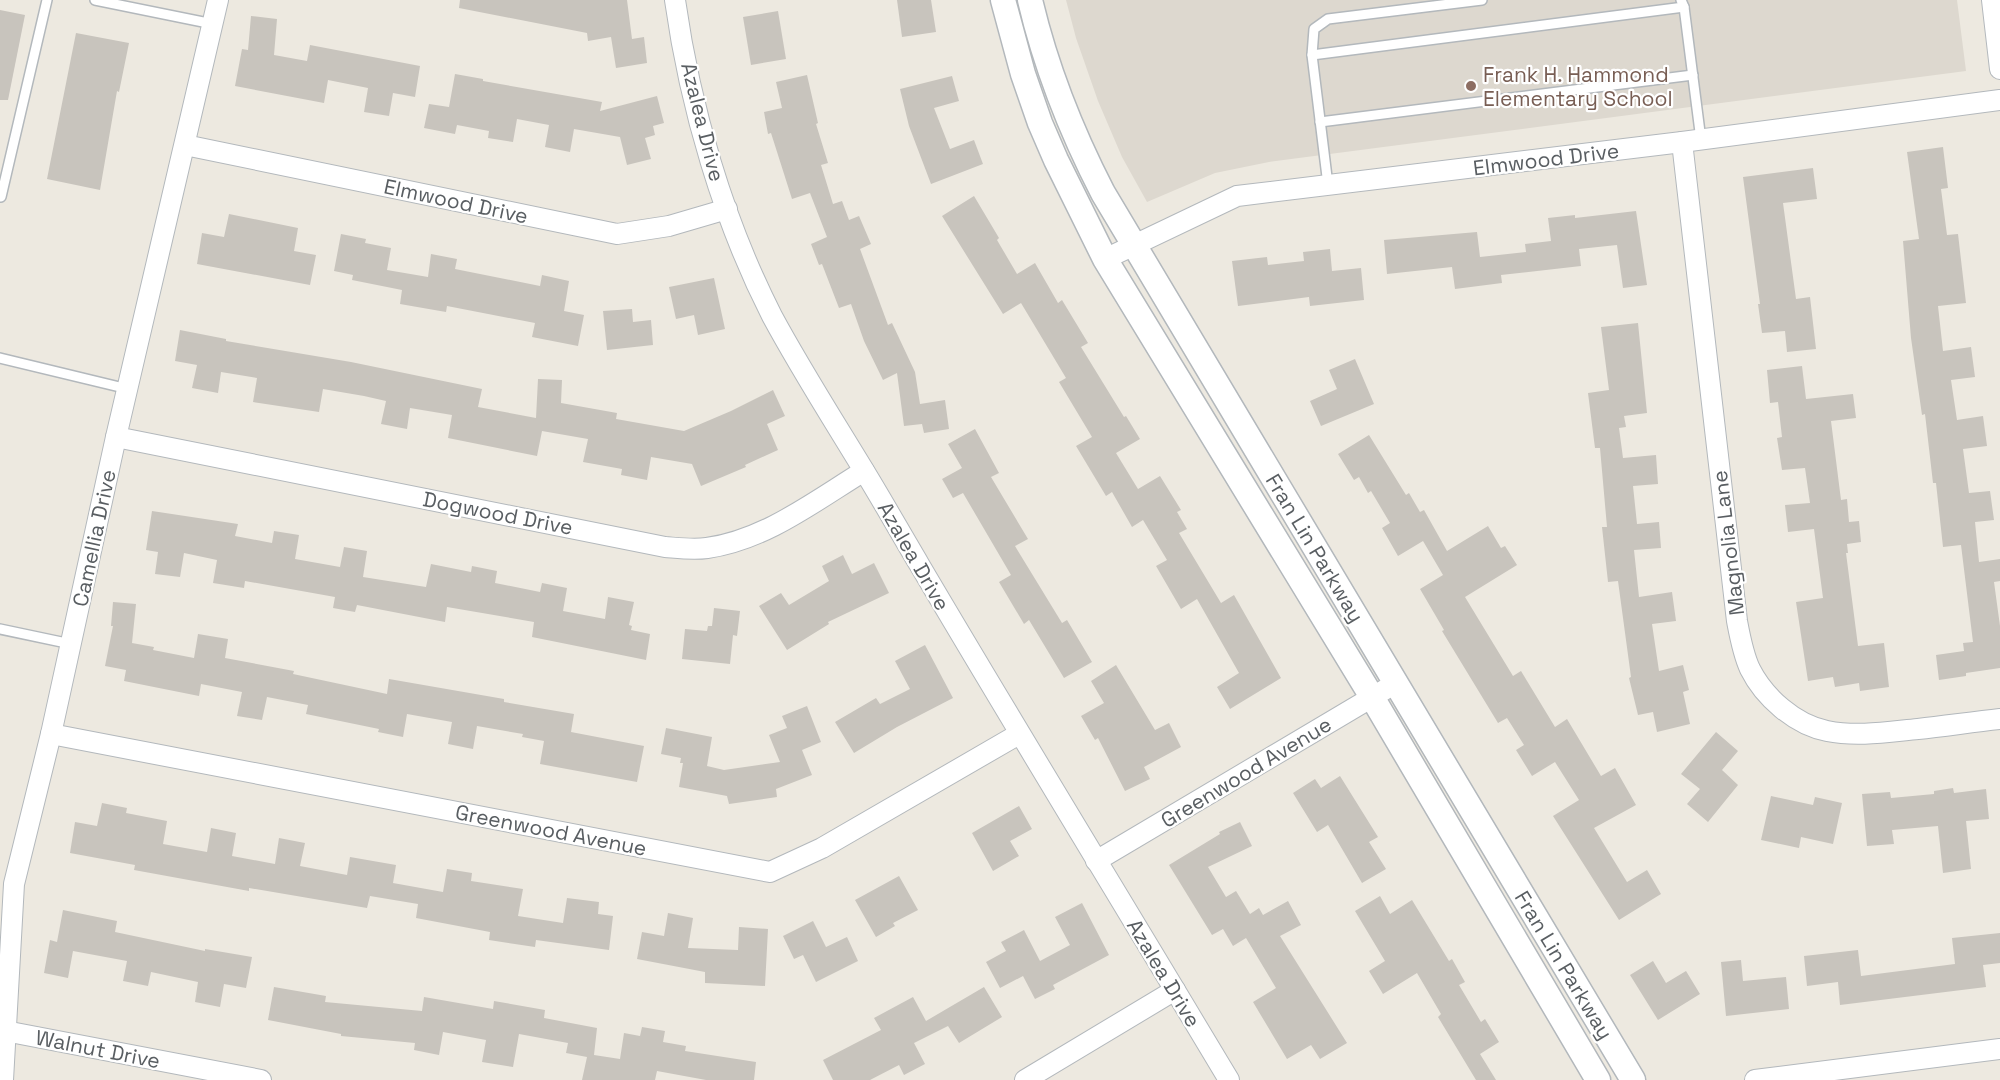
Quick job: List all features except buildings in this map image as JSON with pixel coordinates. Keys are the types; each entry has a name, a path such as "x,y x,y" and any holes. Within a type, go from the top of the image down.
{"street":[{"name":"Camellia Drive","path":"3,1080 6,910 10,885 51,734 116,437 218,0"},
{"name":"Azalea Drive","path":"675,0 693,95 726,209 771,313 806,377 1019,734 1229,1080"},
{"name":"Fran Lin Parkway","path":"1003,0 1023,74 1040,123 1105,259 1372,697 1598,1080"},
{"name":"Fran Lin Parkway","path":"1030,0 1050,75 1079,147 1103,193 1633,1080"},
{"path":"1992,0 2000,69"},
{"name":"Elmwood Drive","path":"1105,259 1237,196 1691,141 2000,100"},
{"name":"Magnolia Lane","path":"1691,141 1737,621 1750,670 1763,690 1781,707 1802,722 1825,731 1867,735 2000,719"},
{"name":"Elmwood Drive","path":"185,145 617,234 669,226 726,209"},
{"name":"Dogwood Drive","path":"116,437 665,547 686,549 705,549 731,543 769,529 864,471"},
{"name":"Greenwood Avenue","path":"1096,861 1396,683"},
{"name":"Greenwood Avenue","path":"51,734 770,872 822,848 1019,734"},
{"path":"1025,1080 1175,990"},
{"name":"Walnut Drive","path":"5,1031 261,1080"},
{"path":"1755,1080 2000,1049"}],"lane":[{"path":"1,197 47,0"},
{"path":"95,0 213,24"},
{"path":"1328,185 1312,54 1314,29 1328,19 1482,0"},
{"path":"1312,54 1683,4 1693,75 1691,141"},
{"path":"1320,122 1693,75"},
{"path":"0,358 128,389"},
{"path":"0,629 70,644"}],"shaded area":[{"name":"Frank H. Hammond Elementary School","path":"1066,0 1957,0 1966,71 1269,162 1215,173 1147,202 1122,157 1098,101 1076,38"}],"place":[{"name":"Frank H. Hammond Elementary School","path":"1471,86"}]}
